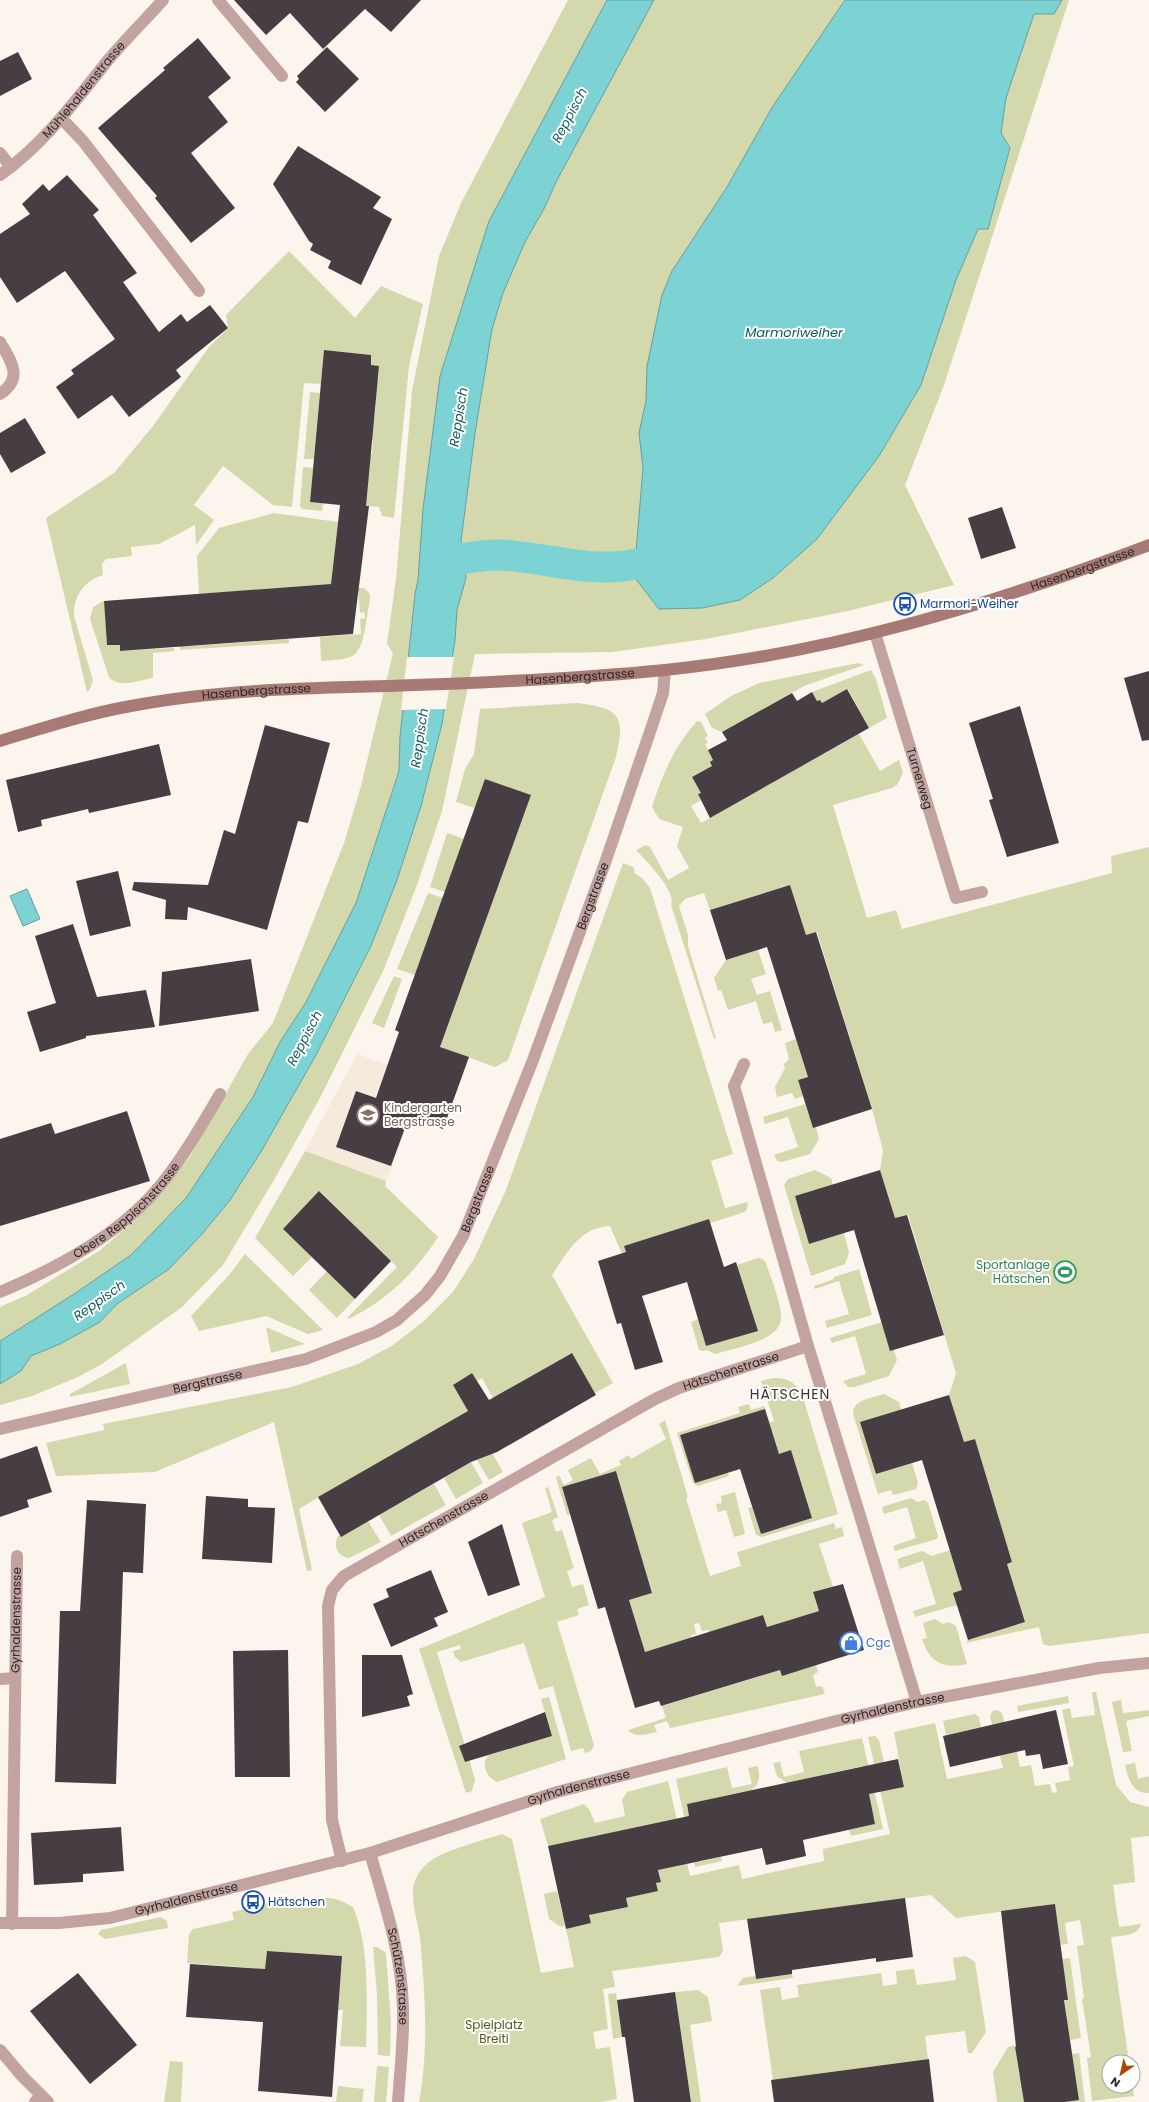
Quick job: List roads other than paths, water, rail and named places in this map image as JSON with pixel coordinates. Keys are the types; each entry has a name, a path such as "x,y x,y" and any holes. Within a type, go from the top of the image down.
{"street":[{"name":"Mühlehaldenstrasse","path":"0,175 11,167 61,118 111,57 163,0"},
{"path":"218,0 282,76"},
{"path":"61,118 83,141 199,291"},
{"path":"0,153 11,167"},
{"path":"0,342 14,364 14,377 6,390 0,394"},
{"name":"Hasenbergstrasse","path":"0,742 60,722 130,706 209,695 327,686 488,683 665,670 741,660 903,627 992,600 1149,545"},
{"name":"Turnerweg","path":"875,633 956,898 982,892"},
{"name":"Bergstrasse","path":"0,1429 306,1359 376,1332 397,1320 425,1295 440,1276 463,1236 533,1060 605,863 652,726 662,693 665,670"},
{"path":"744,1064 734,1086 808,1346 917,1702"},
{"name":"Obere Reppischstrasse","path":"0,1292 34,1278 89,1246 128,1217 158,1189 185,1152 220,1094"},
{"name":"Hätschenstrasse","path":"342,1861 332,1820 328,1606 332,1590 344,1576 654,1399 679,1388 808,1346"},
{"name":"Gyrhaldenstrasse","path":"17,1556 15,1678 6,1924 59,1923 110,1918 342,1861 557,1792 917,1702 1099,1668 1149,1664"},
{"path":"0,1679 15,1678"},
{"name":"Schützenstrasse","path":"370,1853 392,1931 400,1976 403,2007 403,2038 398,2102"},
{"path":"0,2050 41,2100"}],"water":[{"name":"Reppisch","path":"607,0 654,0 525,242 503,293 492,329 475,433 461,541 466,578 457,610 455,640 442,724 421,806 397,880 371,946 316,1055 262,1150 230,1200 202,1234 169,1269 117,1304 100,1322 60,1344 31,1356 21,1371 0,1384 0,1341 74,1294 131,1255 186,1198 253,1097 280,1042 306,1002 356,903 399,771 400,737 415,594 418,580 423,509 440,376 489,221"},
{"name":"Marmoriweiher","path":"845,0 1062,0 1054,14 1034,14 1006,98 1001,133 1010,148 988,229 978,229 956,280 921,385 879,456 817,539 773,578 740,600 702,608 659,609 635,578 635,564 643,468 639,433 646,401 647,366 662,295 672,271 727,187 773,106"},
{"path":"27,889 40,919 23,926 10,896"}],"waterway":[{"path":"440,562 478,556 501,555 518,556 585,566 618,567 635,564"}],"place":[{"name":"Marmori-Weiher","path":"905,604"},
{"name":"Kindergarten Bergstrasse","path":"368,1115"},
{"name":"Sportanlage Hätschen","path":"1065,1272"},
{"name":"Cgc","path":"851,1643"},
{"name":"Hätschen","path":"253,1902"}],"district":[{"name":"HÄTSCHEN","path":"790,1394"}],"park label":[{"name":"Spielplatz Breiti","path":"494,2032"}]}
